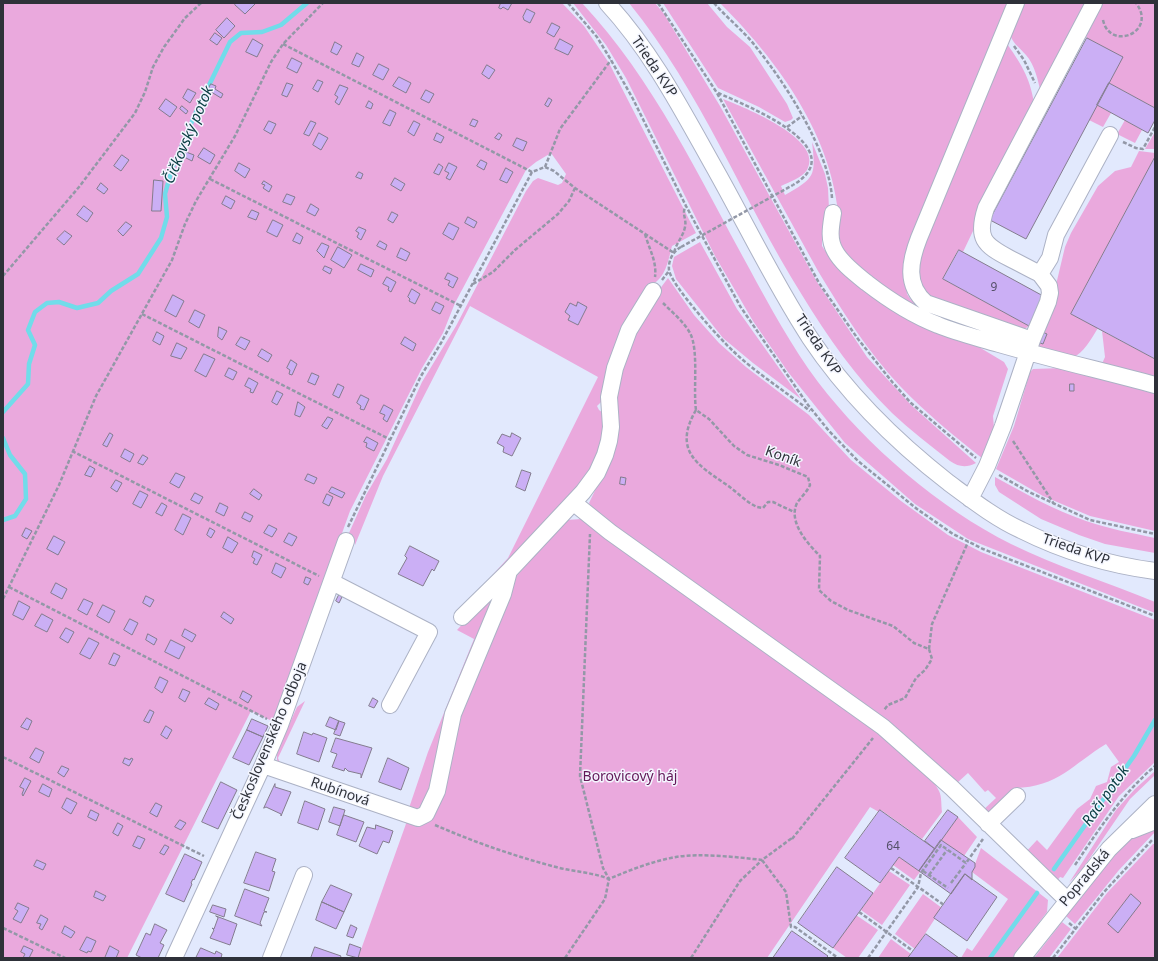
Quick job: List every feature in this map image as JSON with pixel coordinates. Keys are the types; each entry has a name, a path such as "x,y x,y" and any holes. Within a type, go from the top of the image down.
{"street":[{"name":"Trieda KVP","path":"607,3 649,56 675,98 809,337 859,402 900,444 970,499 1020,530 1051,544 1089,557 1147,570"},
{"path":"1016,3 914,250 911,262 912,281 918,296 926,303 1030,346"},
{"path":"970,499 987,466 1003,426 1050,293 1049,286 1040,274 990,248 984,240 982,220 986,208 1040,107 1098,9"},
{"path":"1040,274 1050,258 1056,235 1110,135"},
{"path":"833,213 830,230 835,251 841,260 859,277 885,297 938,325 1030,346 1155,385"},
{"path":"462,617 509,571 574,503 597,473 607,449 611,427 609,405 610,388 619,355 629,330 653,291"},
{"path":"574,503 610,532 880,725 936,773 1067,900"},
{"name":"Československého odboja","path":"174,958 280,725 346,541"},
{"path":"1147,570 1155,580"},
{"path":"418,818 426,814 437,791 453,714 503,594 509,571"},
{"path":"332,582 429,632 390,705"},
{"name":"Rubínová","path":"263,765 418,818"},
{"path":"989,825 1016,796"},
{"name":"Popradská","path":"1022,958 1067,900 1123,834 1155,804"},
{"path":"1123,834 1155,821"},
{"path":"270,958 304,875"}],"path":[{"path":"3,276 79,187 135,113 145,92 153,67 164,47 185,18 200,3"},
{"path":"3,599 59,485 96,396 172,260 185,224 235,136 271,62 283,44 323,3"},
{"path":"658,3 718,93 819,283 858,339 911,403 966,450 1010,482 1055,505 1090,520 1155,534"},
{"path":"714,3 756,46 779,78 802,116 823,157 831,190 833,213"},
{"path":"1098,9 1103,22 1110,33 1123,36 1129,35 1139,27 1142,21 1142,14 1136,3"},
{"path":"1004,33 1024,60 1036,88 1040,107"},
{"path":"283,44 532,172"},
{"path":"545,167 560,129 611,60"},
{"path":"674,253 681,247 792,185 807,174 811,161 804,142 787,127 718,93"},
{"path":"787,127 802,116"},
{"path":"1110,135 1136,148 1143,149 1155,126"},
{"path":"346,541 348,528 355,511 421,376 473,284 532,172 545,167 554,170 575,188 674,253"},
{"path":"210,179 461,306"},
{"path":"473,284 493,272 515,250 558,214 569,201 575,188"},
{"path":"686,206 683,212 686,224 670,261 669,271 700,317 733,352 814,413"},
{"path":"645,234 648,246 654,257 656,271 653,291 690,334 696,364 694,394 696,410 688,425 685,438 692,456 705,471 757,507 763,508 768,502 773,502 794,512 796,525 812,548 820,556 819,590 831,601 848,610 893,626 914,643 929,649"},
{"path":"142,314 391,440"},
{"name":"Koník","path":"696,410 709,419 734,446 747,455 779,465 808,477 810,485 798,502 794,512"},
{"path":"1003,426 1055,505"},
{"path":"72,451 332,582"},
{"path":"565,958 604,899 609,879 603,868 580,776 590,515"},
{"path":"691,958 740,881 762,860 792,838 880,725 888,705 905,698 916,678 925,670 932,659 929,649 932,624 968,542"},
{"path":"9,587 280,725"},
{"path":"3,757 218,862"},
{"path":"1071,872 1116,806 1155,766"},
{"path":"418,818 480,844 557,867 598,874 609,879 633,869 677,857 731,857 762,860 786,892 791,927 795,927 838,958"},
{"path":"951,883 966,863 989,825"},
{"path":"1053,958 1104,892 1155,837"},
{"path":"868,958 918,887 923,871 941,845 966,863"},
{"path":"929,875 947,850"},
{"path":"890,868 944,905"},
{"path":"923,871 948,888"},
{"path":"859,912 913,951"},
{"path":"3,928 65,958"}],"green space":[{"path":"3,3 562,3 584,26 609,63 696,233 672,246 668,263 663,274 651,285 604,399 597,406 599,410 606,415 600,453 583,483 457,614 508,558 598,377 470,306 383,476 355,545 354,538 349,536 349,533 366,495 387,459 422,382 456,326 526,191 533,181 538,178 558,185 562,183 566,174 551,153 526,170 455,303 443,333 422,368 350,511 274,722 251,711 127,958 3,958"},
{"path":"573,3 582,3 608,33 653,97 674,130 790,341 808,369 837,406 906,474 957,512 1011,544 1047,560 1155,602 1155,613 968,539 915,504 845,443 788,372 753,321 715,256 626,78 606,45"},
{"path":"629,3 655,3 664,14 720,106 817,282 867,357 911,405 976,463 969,466 963,466 956,465 950,461 892,413 879,400 843,357 780,258 700,109 678,72 655,37"},
{"path":"663,3 707,3 727,27 750,47 787,104 793,118 785,122 759,107 718,88"},
{"path":"720,3 1011,3 906,280 907,294 911,300 1022,344 949,323 894,298 839,249 838,214 832,179 821,146 806,114 788,84 767,55"},
{"path":"1020,3 1088,3 1041,93 1032,63 1014,42 1009,32"},
{"path":"1101,3 1155,3 1155,108 1109,83 1122,57 1087,38 1085,34"},
{"path":"1005,41 1024,70 1030,85 1034,103 963,252 958,250 943,279 1029,326 1023,330 932,303 917,281 919,246"},
{"path":"723,99 747,109 779,126 794,136 804,147 809,158 807,170 799,178 781,186 785,195 808,180 811,175 814,162 812,142 825,174 828,188 829,209 822,236 822,246 830,258 1004,362 1008,369 993,416 994,428 983,459 940,424 910,396 888,373 866,345 818,271"},
{"path":"1097,105 1111,113 1103,127 1089,120"},
{"path":"1125,120 1142,130 1135,143 1117,134"},
{"path":"1155,132 1155,149 1145,149"},
{"path":"1139,151 1155,153 1155,157 1071,314 1098,328 1084,349 1072,358 1033,347 1035,341 1043,344 1047,334 1040,331 1055,289 1065,247 1071,233 1098,186 1115,171 1131,167"},
{"path":"700,242 737,309 801,399 753,363 723,338 676,279 672,266 674,257"},
{"path":"668,278 694,315 719,343 746,367 809,415 851,460 901,501 948,535 981,552 1155,620 1155,762 1119,796 1063,878 1060,877 1057,881 1024,854 1037,840 1047,850 1077,809 1090,799 1096,786 1107,782 1111,767 1119,762 1106,744 1054,779 1043,784 1030,787 1015,788 986,815 981,812 996,798 988,790 985,792 968,773 957,783 594,511 589,503 603,474 615,415 620,364 659,290"},
{"path":"1102,331 1155,359 1155,380 1101,366 1105,357"},
{"path":"1063,368 1155,392 1155,531 1090,516 1043,496 996,469 1014,426 1030,372 1033,369"},
{"path":"995,477 1039,501 1074,517 1120,531 1155,538 1155,553 1105,544 1041,519 999,492 995,485"},
{"name":"Borovicový háj","path":"581,519 867,724 906,755 934,782 940,793 942,812 922,839 881,810 879,812 870,807 767,958 358,958 407,821 419,823 456,720 515,578 542,546 567,520"},
{"path":"496,587 425,811 409,808 428,752 474,639 457,630"},
{"path":"305,701 278,758 281,765 277,760 277,752 297,707"},
{"path":"1155,771 1155,775 1130,799 1083,868 1069,883 1116,810 1135,789"},
{"path":"958,817 977,837 964,856 941,840"},
{"path":"1155,827 1155,832 1119,870 1075,924 1066,916 1096,875 1122,845 1132,837"},
{"path":"1153,844 1155,844 1155,958 1057,958 1107,893"},
{"path":"981,848 1048,900 1047,912 1012,958 961,958 967,948 972,951 1008,899 972,872"},
{"path":"899,857 920,872 914,880 893,865"},
{"path":"889,871 910,885 882,925 861,910"},
{"path":"923,894 942,908 915,949 895,934"},
{"path":"856,915 878,930 858,958 847,958 833,948"},
{"path":"1062,922 1071,929 1049,958 1034,958"},
{"path":"891,939 911,954 908,958 878,958"}],"building":[{"path":"236,3 256,3 245,14 235,5"},
{"path":"501,3 512,3 508,10 503,7 501,9 499,8"},
{"path":"527,9 535,13 530,23 524,20 523,17"},
{"path":"227,18 235,26 224,38 216,30"},
{"path":"552,23 560,27 554,37 547,33"},
{"path":"215,33 222,38 217,45 210,40"},
{"path":"1087,38 1123,57 1026,239 990,220"},
{"path":"253,39 263,45 257,57 246,52"},
{"path":"560,39 573,46 568,55 555,49"},
{"path":"335,42 342,46 337,55 331,52"},
{"path":"357,53 364,57 359,67 352,64"},
{"path":"292,58 302,63 297,73 287,68"},
{"path":"379,64 389,69 383,80 373,75"},
{"path":"487,65 495,70 489,79 482,74"},
{"path":"399,77 411,83 406,93 393,86"},
{"path":"318,80 323,82 318,92 313,89"},
{"path":"287,83 293,85 287,97 282,95"},
{"path":"1109,83 1155,108 1155,120 1148,133 1097,105"},
{"path":"211,84 216,86 215,89 223,94 221,98 208,90"},
{"path":"340,85 348,88 339,105 335,102 338,97 335,95"},
{"path":"188,89 196,93 190,103 183,98"},
{"path":"426,90 434,94 429,103 421,99"},
{"path":"549,98 552,100 548,107 545,105"},
{"path":"166,99 177,107 170,117 159,109"},
{"path":"369,101 373,104 371,109 366,107"},
{"path":"182,106 188,111 186,114 180,109"},
{"path":"390,110 396,113 390,126 383,123"},
{"path":"473,119 478,121 475,127 470,125"},
{"path":"269,121 276,124 271,134 264,130"},
{"path":"311,121 316,123 309,136 304,134"},
{"path":"414,121 420,124 414,136 408,132"},
{"path":"319,133 328,138 321,150 313,145"},
{"path":"437,133 444,137 441,143 434,140"},
{"path":"499,133 502,135 499,140 495,138"},
{"path":"517,138 527,142 523,151 513,146"},
{"path":"204,148 215,155 210,164 198,157"},
{"path":"186,152 194,155 192,161 184,157"},
{"path":"122,155 129,160 121,171 114,166"},
{"path":"1155,157 1155,359 1071,314"},
{"path":"481,160 487,163 484,170 477,166"},
{"path":"239,163 250,169 245,178 235,171"},
{"path":"449,163 457,167 450,180 446,178 449,173 445,171"},
{"path":"439,164 443,167 439,175 434,173"},
{"path":"506,168 513,172 507,183 500,180"},
{"path":"359,172 363,174 361,179 356,177"},
{"path":"395,178 405,184 401,191 391,185"},
{"path":"154,180 163,181 161,211 152,211"},
{"path":"264,181 272,186 269,192 263,188 265,185 262,184"},
{"path":"101,183 108,189 104,194 97,189"},
{"path":"287,194 295,197 291,205 283,202"},
{"path":"226,196 235,201 231,209 222,204"},
{"path":"311,204 319,209 315,216 307,212"},
{"path":"84,206 93,213 87,222 77,215"},
{"path":"252,210 259,213 256,220 248,217"},
{"path":"392,212 398,215 393,223 388,220"},
{"path":"468,217 477,222 474,228 465,223"},
{"path":"273,220 283,225 277,237 267,232"},
{"path":"126,222 132,226 123,236 118,231"},
{"path":"449,223 459,228 453,240 443,234"},
{"path":"359,227 366,230 361,240 357,237 359,233 356,231"},
{"path":"65,231 72,236 64,245 57,239"},
{"path":"297,233 303,237 300,244 293,241"},
{"path":"380,241 387,245 385,250 377,246"},
{"path":"322,243 329,246 324,258 317,251"},
{"path":"338,247 352,255 344,268 331,260"},
{"path":"401,248 410,253 406,261 397,257"},
{"path":"959,250 1045,297 1029,326 943,279"},
{"path":"361,264 374,270 371,277 358,270"},
{"path":"325,266 332,269 330,274 323,270"},
{"path":"448,273 458,278 453,288 448,285 450,281 445,279"},
{"path":"387,277 396,282 391,292 388,290 389,287 383,284"},
{"path":"412,289 420,294 415,304 409,301 410,299 408,297"},
{"path":"173,295 184,301 176,317 165,311"},
{"path":"436,302 444,306 440,314 432,310"},
{"path":"578,302 587,307 578,325 568,320 570,316 565,312 570,303 576,306"},
{"path":"195,310 205,315 199,328 189,322"},
{"path":"219,327 227,331 222,340 218,337"},
{"path":"1040,331 1047,334 1043,344 1035,341"},
{"path":"157,332 164,336 160,345 153,341"},
{"path":"241,337 250,341 245,350 236,345"},
{"path":"405,337 416,344 413,351 401,344"},
{"path":"177,343 187,348 181,359 171,356"},
{"path":"262,349 272,355 268,362 258,356"},
{"path":"204,354 215,359 206,377 195,371"},
{"path":"291,360 297,364 292,375 289,374 290,370 287,368"},
{"path":"229,368 237,372 233,380 225,376"},
{"path":"312,373 319,376 315,385 308,382"},
{"path":"249,378 258,383 253,393 250,392 251,389 245,386"},
{"path":"338,384 344,387 339,398 333,395"},
{"path":"1070,384 1074,384 1074,391 1070,391"},
{"path":"277,391 283,394 277,405 272,402"},
{"path":"361,395 369,399 364,410 360,409 361,406 357,403"},
{"path":"298,402 305,407 300,417 295,415"},
{"path":"384,405 393,410 387,422 383,419 385,415 380,413"},
{"path":"328,417 333,419 327,429 322,426"},
{"path":"110,433 113,435 107,447 103,445"},
{"path":"512,433 521,438 512,456 503,452 504,447 497,443 502,434 510,437"},
{"path":"367,437 378,443 374,451 366,447 367,443 364,442"},
{"path":"125,449 134,454 130,462 121,457"},
{"path":"143,455 148,458 143,465 138,463"},
{"path":"90,466 95,469 91,477 85,475"},
{"path":"522,470 531,473 525,491 516,487"},
{"path":"176,473 185,477 179,488 170,483"},
{"path":"308,474 317,478 314,484 305,480"},
{"path":"621,477 626,478 625,485 620,484"},
{"path":"116,480 122,483 117,492 111,488"},
{"path":"332,487 345,493 342,498 329,492"},
{"path":"254,489 262,495 259,500 250,494"},
{"path":"140,491 148,495 141,508 133,504"},
{"path":"195,493 203,497 199,504 191,500"},
{"path":"327,494 333,497 329,506 323,503"},
{"path":"162,503 167,506 162,516 156,513"},
{"path":"220,503 228,507 224,516 216,512"},
{"path":"245,512 253,516 250,522 242,518"},
{"path":"183,514 191,518 183,535 175,530"},
{"path":"269,525 277,529 272,537 264,533"},
{"path":"26,528 32,531 27,539 22,536"},
{"path":"210,528 215,531 211,538 207,535"},
{"path":"289,533 297,537 292,546 284,542"},
{"path":"54,536 65,542 58,555 47,549"},
{"path":"228,537 238,543 232,553 223,548"},
{"path":"410,546 439,561 434,571 432,569 423,586 398,574 407,558 405,556"},
{"path":"254,551 262,555 257,565 253,563 255,559 252,557"},
{"path":"276,563 286,568 281,578 272,573"},
{"path":"306,577 311,579 308,585 304,583"},
{"path":"56,583 67,589 62,599 51,593"},
{"path":"339,595 342,597 339,603 336,601"},
{"path":"146,596 154,600 150,607 143,603"},
{"path":"84,599 93,603 87,615 78,610"},
{"path":"19,601 30,607 23,620 13,615"},
{"path":"103,605 115,611 109,623 97,616"},
{"path":"224,612 234,619 231,624 221,617"},
{"path":"42,614 53,620 47,632 35,626"},
{"path":"130,619 138,623 132,635 124,630"},
{"path":"66,628 74,632 68,643 60,638"},
{"path":"185,629 196,635 192,642 182,636"},
{"path":"148,634 157,639 154,645 146,640"},
{"path":"89,638 99,643 90,659 80,654"},
{"path":"171,640 185,647 179,659 165,652"},
{"path":"114,653 120,656 115,666 109,664"},
{"path":"160,677 168,681 162,693 155,688"},
{"path":"183,689 190,692 185,702 179,698"},
{"path":"243,691 252,696 248,703 240,698"},
{"path":"209,698 219,704 216,710 205,704"},
{"path":"373,698 378,701 374,708 369,706"},
{"path":"150,710 154,712 149,723 144,721"},
{"path":"330,717 339,721 336,730 326,726"},
{"path":"27,718 32,721 28,730 21,727"},
{"path":"252,719 268,726 263,737 247,730"},
{"path":"339,721 345,723 340,736 334,734"},
{"path":"166,726 172,730 167,739 161,735"},
{"path":"247,730 263,737 249,765 233,758"},
{"path":"304,732 312,735 313,733 327,738 319,762 297,754"},
{"path":"336,738 372,748 361,778 361,774 348,771 345,768 344,771 332,767 337,754 331,752"},
{"path":"36,748 44,752 39,763 30,758"},
{"path":"125,758 130,760 131,758 133,759 129,766 123,763"},
{"path":"388,758 409,768 401,790 379,782"},
{"path":"62,766 69,769 64,777 58,773"},
{"path":"25,778 31,781 23,796 22,794 24,789 20,787"},
{"path":"221,782 237,790 218,829 202,822"},
{"path":"43,784 52,789 49,797 39,792"},
{"path":"275,784 275,787 291,792 281,816 281,814 266,807 264,808"},
{"path":"67,798 77,803 71,814 62,808"},
{"path":"305,801 325,809 318,830 298,823"},
{"path":"156,803 162,806 157,817 150,813"},
{"path":"334,807 345,810 340,826 329,822"},
{"path":"91,810 99,814 96,821 88,817"},
{"path":"880,810 935,849 919,871 899,857 880,883 845,858"},
{"path":"948,810 958,817 935,849 925,841"},
{"path":"344,815 364,822 356,842 337,835"},
{"path":"180,820 186,823 181,830 175,827"},
{"path":"118,823 123,826 118,836 113,833"},
{"path":"376,825 393,831 389,843 383,841 377,854 359,846 367,827 375,829"},
{"path":"138,836 145,839 140,849 133,846"},
{"path":"941,840 975,863 975,867 972,872 972,880 965,874 951,894 919,871"},
{"path":"165,845 169,847 164,855 160,853"},
{"path":"256,852 276,859 272,871 275,872 269,891 244,883"},
{"path":"185,854 202,862 194,880 193,879 191,883 192,884 184,902 166,894"},
{"path":"37,860 46,864 43,870 34,866"},
{"path":"837,867 873,893 833,948 798,923"},
{"path":"965,874 997,897 967,941 934,918"},
{"path":"331,885 352,894 344,912 322,902"},
{"path":"245,889 269,898 264,911 267,912 264,912 260,923 262,926 235,916"},
{"path":"96,891 106,896 103,901 94,897"},
{"path":"1131,894 1141,903 1118,933 1108,924"},
{"path":"322,902 344,912 336,929 316,920"},
{"path":"18,903 29,908 21,923 13,919 18,911 15,909"},
{"path":"213,905 226,909 224,917 210,912"},
{"path":"41,915 48,919 42,930 39,928 41,924 37,923"},
{"path":"216,916 237,924 230,945 210,938 214,930 212,928 214,929 218,918"},
{"path":"155,924 167,930 160,943 164,945 158,958 142,958 136,955 146,933 150,935"},
{"path":"351,925 357,928 353,938 347,936"},
{"path":"65,926 75,932 71,938 62,933"},
{"path":"792,931 828,956 826,958 773,958"},
{"path":"926,934 959,958 908,958"},
{"path":"87,937 96,941 91,952 88,951 87,953 80,950"},
{"path":"350,944 361,948 358,958 347,955"},
{"path":"24,946 33,950 29,958 23,958 25,954 21,952"},
{"path":"110,946 119,951 116,958 105,958"},
{"path":"315,947 341,956 340,958 311,958"},
{"path":"201,948 215,954 216,951 222,954 221,958 196,958"}],"waterway":[{"name":"Čičkovský potok","path":"3,412 28,384 29,364 35,345 28,330 35,312 47,303 59,302 77,308 98,303 111,291 138,274 161,238 167,217 165,194 172,169 196,112 230,42 241,33 262,32 281,25 307,3"},
{"name":"Čičkovský potok","path":"3,438 10,455 25,474 26,499 15,516 3,520"},
{"name":"Račí potok","path":"1054,869 1134,756 1155,720"},
{"name":"Račí potok","path":"990,958 1037,893"}]}
